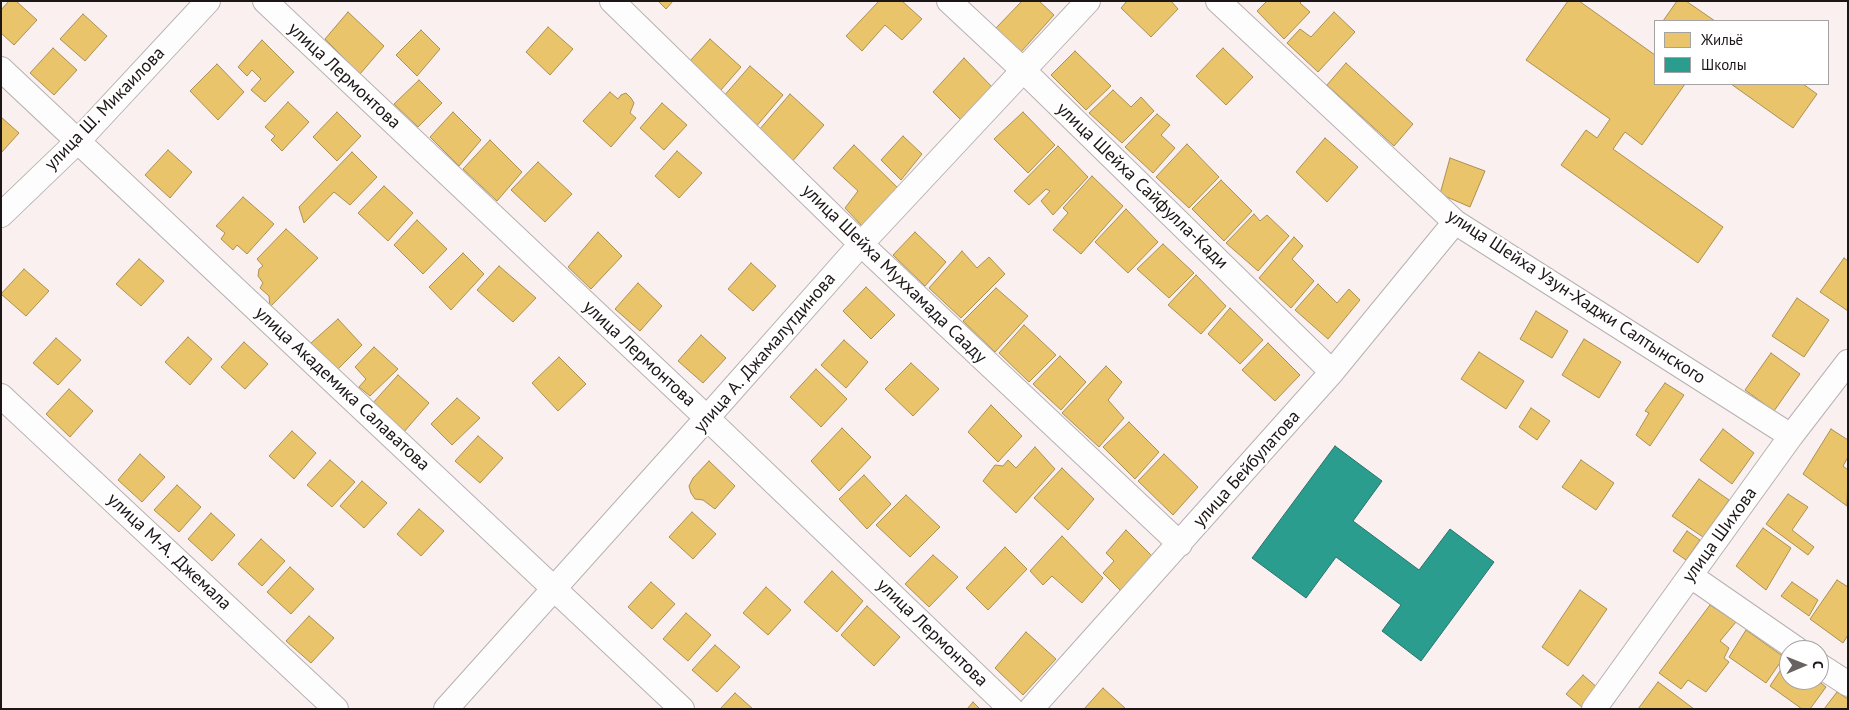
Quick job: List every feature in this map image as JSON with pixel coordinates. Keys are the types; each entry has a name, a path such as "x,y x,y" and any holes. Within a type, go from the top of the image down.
{"street":[{"name":"улица Ш. Микаилова","path":"1,215 78,141 208,1"},
{"name":"улица Лермонтова","path":"265,1 707,418 1011,709"},
{"name":"улица Шейха Муххамада Сааду","path":"612,1 861,244 1180,544"},
{"name":"улица Шейха Сайфулла-Кади","path":"949,1 1024,71 1332,372"},
{"name":"улица А. Джамалутдинова","path":"446,709 861,244 1088,1"},
{"name":"улица Шейха Узун-Хаджи Салтынского","path":"1218,1 1455,222 1791,436"},
{"name":"улица Академика Салаватова","path":"1,69 682,709"},
{"name":"улица Бейбулатова","path":"1031,709 1332,372 1455,222"},
{"name":"улица Шихова","path":"1594,709 1791,436 1846,370"},
{"name":"улица М-А. Джемала","path":"1,396 336,709"},
{"path":"1691,576 1784,640"},
{"path":"1829,671 1848,684"}],"building: Жильё":[{"path":"9,1 16,1 37,20 14,45 1,33 1,10"},
{"path":"658,1 673,1 666,9"},
{"path":"879,1 902,1 922,19 902,40 885,25 862,51 846,36"},
{"path":"1022,1 1039,1 1054,15 1020,53 996,28"},
{"path":"1127,1 1171,1 1178,9 1151,37 1121,8"},
{"path":"1267,1 1302,1 1300,3 1310,12 1284,39 1257,11"},
{"path":"1568,1 1579,1 1654,54 1654,85 1684,85 1642,145 1625,132 1613,149 1723,227 1698,263 1561,165 1586,130 1597,138 1610,119 1526,60"},
{"path":"1677,1 1686,1 1714,20 1664,20"},
{"path":"348,12 384,46 360,74 325,39"},
{"path":"1334,12 1355,32 1318,72 1287,43 1300,29 1311,37"},
{"path":"83,14 107,36 85,61 60,39"},
{"path":"548,27 573,49 550,75 526,52"},
{"path":"421,30 440,49 417,76 396,55"},
{"path":"710,39 741,67 720,91 689,62"},
{"path":"262,40 294,72 265,102 251,90 261,79 252,70 247,76 238,67"},
{"path":"53,48 77,70 54,95 30,73"},
{"path":"1223,48 1253,77 1226,105 1196,76"},
{"path":"1075,51 1111,86 1086,110 1051,75"},
{"path":"964,58 993,88 961,120 933,92"},
{"path":"1346,63 1413,124 1394,146 1327,85"},
{"path":"217,64 244,92 218,120 190,91"},
{"path":"750,66 783,95 754,129 723,97"},
{"path":"419,80 442,103 418,127 394,104"},
{"path":"1732,85 1804,85 1817,94 1793,128"},
{"path":"1113,90 1131,107 1141,97 1154,111 1122,143 1089,113"},
{"path":"610,92 618,99 626,93 631,98 634,103 630,113 636,118 611,147 583,121"},
{"path":"790,94 824,125 790,164 759,130"},
{"path":"288,102 309,122 282,151 271,140 275,136 265,127"},
{"path":"662,103 687,125 664,150 640,128"},
{"path":"337,112 361,136 337,161 313,137"},
{"path":"453,112 481,140 459,166 430,137"},
{"path":"1023,112 1055,145 1028,173 994,139"},
{"path":"1157,114 1170,125 1161,135 1175,148 1153,173 1125,147"},
{"path":"1,117 19,133 1,153"},
{"path":"903,136 922,154 901,180 881,160"},
{"path":"1325,138 1358,167 1327,202 1296,172"},
{"path":"490,140 522,172 497,201 463,169"},
{"path":"1187,144 1219,177 1189,208 1156,177"},
{"path":"854,145 898,188 863,227 845,208 858,191 833,168"},
{"path":"1058,146 1088,177 1053,215 1041,201 1050,191 1046,189 1029,205 1014,191"},
{"path":"168,150 192,172 170,198 145,175"},
{"path":"677,151 702,173 679,198 655,176"},
{"path":"352,152 377,177 350,205 334,192 304,223 299,207"},
{"path":"1450,158 1485,171 1470,207 1440,194"},
{"path":"538,162 572,194 545,222 511,190"},
{"path":"1092,176 1123,206 1081,254 1053,230 1068,213 1063,208"},
{"path":"1221,180 1252,211 1224,241 1192,209"},
{"path":"384,186 413,213 388,241 358,213"},
{"path":"243,197 274,224 247,254 237,245 233,250 221,239 225,233 216,226"},
{"path":"1126,209 1158,242 1128,273 1095,242"},
{"path":"1254,214 1260,221 1267,215 1289,236 1258,271 1226,243"},
{"path":"417,220 447,249 423,274 394,245"},
{"path":"286,229 318,258 270,307 269,296 260,288 263,283 258,276 259,269 263,266 257,259"},
{"path":"598,232 622,256 591,289 568,267"},
{"path":"915,232 946,262 925,286 893,255"},
{"path":"1294,237 1303,246 1292,259 1314,281 1291,308 1259,278"},
{"path":"1163,244 1194,273 1169,298 1137,269"},
{"path":"962,251 977,268 989,257 1005,274 961,318 929,288"},
{"path":"463,253 484,274 451,310 429,287"},
{"path":"1844,258 1848,261 1848,311 1820,292"},
{"path":"139,259 164,281 141,306 116,284"},
{"path":"751,263 776,286 753,311 728,289"},
{"path":"499,266 536,298 513,322 477,290"},
{"path":"24,269 49,291 26,316 1,294"},
{"path":"1196,275 1226,306 1201,334 1168,305"},
{"path":"638,283 662,306 640,331 615,309"},
{"path":"1318,284 1337,303 1349,289 1360,300 1328,339 1295,310"},
{"path":"866,287 895,315 871,339 843,311"},
{"path":"996,288 1028,316 995,352 963,321"},
{"path":"1797,298 1829,320 1804,357 1772,336"},
{"path":"1230,308 1263,340 1240,364 1208,334"},
{"path":"1536,311 1568,331 1552,358 1520,339"},
{"path":"338,319 362,345 337,370 311,343"},
{"path":"1024,325 1056,355 1029,382 999,353"},
{"path":"701,335 726,358 703,383 678,361"},
{"path":"188,337 212,359 190,385 165,362"},
{"path":"56,338 81,360 58,385 33,363"},
{"path":"1584,339 1621,362 1599,398 1562,375"},
{"path":"844,340 868,362 846,388 821,365"},
{"path":"244,342 268,364 245,389 221,367"},
{"path":"1268,343 1300,375 1275,401 1242,370"},
{"path":"374,347 398,369 370,396 359,387 366,379 355,367"},
{"path":"1479,352 1524,381 1506,409 1461,379"},
{"path":"1771,353 1800,374 1774,411 1745,390"},
{"path":"1060,356 1086,382 1061,410 1033,384"},
{"path":"559,357 586,384 558,411 532,383"},
{"path":"911,363 939,389 913,416 885,389"},
{"path":"1106,366 1122,382 1108,400 1124,418 1099,447 1062,413"},
{"path":"816,369 847,399 821,427 790,397"},
{"path":"398,375 429,403 403,433 372,404"},
{"path":"1665,383 1684,395 1650,446 1636,435 1649,413 1645,411"},
{"path":"69,389 93,411 70,437 46,414"},
{"path":"457,398 480,418 452,445 431,424"},
{"path":"991,405 1022,436 998,462 968,432"},
{"path":"1531,408 1550,421 1537,440 1519,427"},
{"path":"1129,422 1159,452 1135,479 1103,447"},
{"path":"842,428 871,457 839,491 811,461"},
{"path":"1723,429 1754,453 1732,484 1700,460"},
{"path":"1831,429 1848,440 1848,457 1843,466 1848,470 1847,506 1803,474"},
{"path":"292,431 316,453 294,479 269,456"},
{"path":"478,436 503,458 480,483 455,461"},
{"path":"1035,447 1055,469 1016,513 983,481 995,465 1003,466 1008,460 1016,468"},
{"path":"140,454 165,477 142,502 118,480"},
{"path":"1164,454 1198,487 1173,515 1138,481"},
{"path":"330,460 355,482 332,507 307,485"},
{"path":"1581,460 1614,483 1596,510 1562,487"},
{"path":"709,461 735,486 715,509 703,500 695,499 689,486 693,478"},
{"path":"1062,468 1094,499 1068,530 1034,498"},
{"path":"864,475 891,504 867,529 839,499"},
{"path":"1699,479 1729,500 1703,537 1672,516"},
{"path":"362,481 387,503 364,528 340,506"},
{"path":"177,485 201,507 179,532 154,510"},
{"path":"1788,494 1808,507 1792,530 1814,547 1808,555 1766,524"},
{"path":"906,495 940,527 910,557 876,525"},
{"path":"419,509 444,531 421,556 397,534"},
{"path":"692,512 716,534 693,559 669,537"},
{"path":"211,513 235,535 212,561 188,539"},
{"path":"1763,528 1791,548 1766,590 1736,566"},
{"path":"1126,530 1155,559 1123,593 1103,573 1114,561 1106,553"},
{"path":"1687,531 1700,540 1686,560 1673,551"},
{"path":"1062,536 1103,578 1082,603 1052,576 1043,585 1030,571"},
{"path":"261,539 285,561 262,586 238,564"},
{"path":"1005,547 1027,569 988,610 966,588"},
{"path":"933,555 958,577 929,607 905,584"},
{"path":"290,567 314,589 291,614 267,592"},
{"path":"832,571 863,601 837,632 804,602"},
{"path":"1837,580 1848,587 1848,635 1843,643 1810,619"},
{"path":"651,582 675,604 652,629 628,607"},
{"path":"1792,582 1818,600 1809,616 1781,596"},
{"path":"766,587 791,610 768,635 743,613"},
{"path":"1580,590 1607,609 1568,666 1542,647"},
{"path":"1710,605 1736,622 1720,641 1729,648 1724,658 1729,662 1706,692 1688,680 1681,689 1659,673"},
{"path":"867,606 900,637 874,666 841,635"},
{"path":"686,613 711,635 688,661 663,639"},
{"path":"309,616 334,638 311,663 286,641"},
{"path":"1746,630 1779,653 1779,664 1766,683 1729,657"},
{"path":"1026,632 1056,659 1023,695 995,668"},
{"path":"715,645 740,667 717,692 692,670"},
{"path":"1779,672 1779,690 1824,690 1810,709 1802,709 1770,686"},
{"path":"1583,675 1599,689 1583,708 1566,694"},
{"path":"1658,682 1694,709 1638,709"},
{"path":"1103,688 1126,709 1084,709"},
{"path":"1837,692 1848,699 1848,709 1824,709"},
{"path":"735,693 753,709 720,709"},
{"path":"973,702 980,709 967,709"}],"building: Школы":[{"path":"1335,446 1382,481 1353,521 1419,570 1450,529 1494,562 1421,661 1382,631 1401,605 1336,557 1306,598 1252,558"}]}
